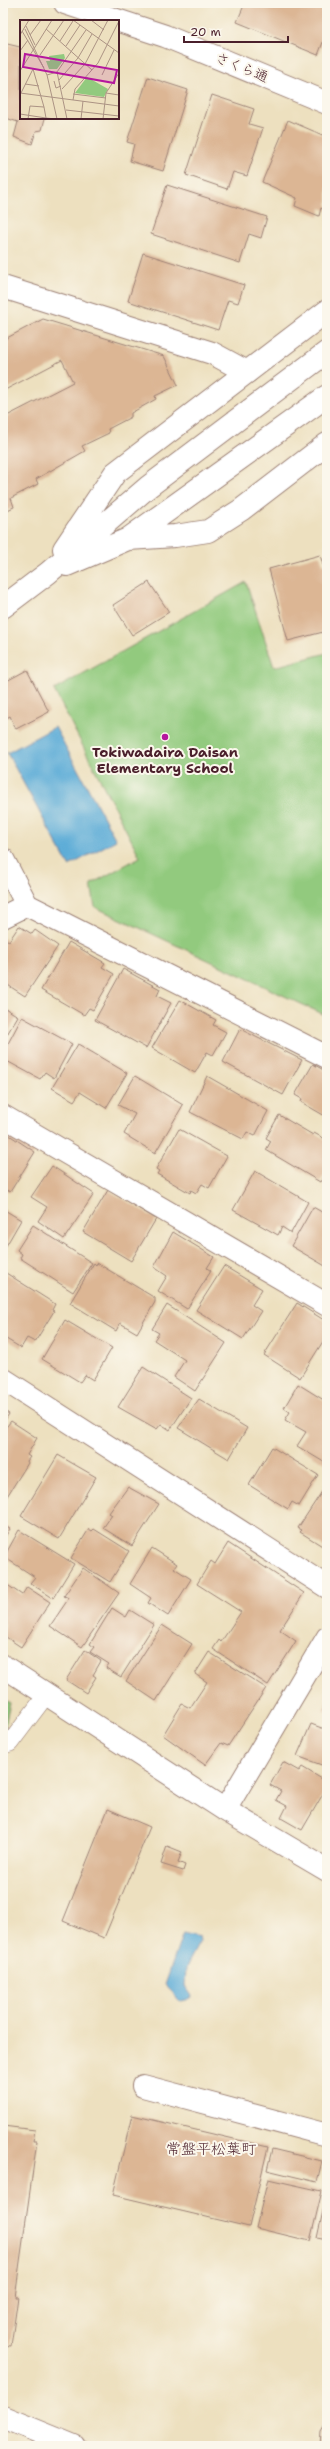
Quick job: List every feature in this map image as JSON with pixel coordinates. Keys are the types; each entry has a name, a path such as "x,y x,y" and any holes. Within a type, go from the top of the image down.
{"street":[{"name":"さくら通","path":"65,3 117,20"},
{"name":"さくら通","path":"119,21 165,36 327,103"},
{"path":"3,287 212,354 247,372"},
{"path":"48,573 115,473 327,311"},
{"path":"3,607 48,573 148,487 327,352"},
{"path":"48,573 128,539 327,396"},
{"path":"128,539 175,536 208,531 240,510 327,444"},
{"path":"3,859 27,905 327,1057"},
{"path":"3,917 27,905"},
{"path":"3,1116 327,1305"},
{"path":"3,1379 327,1586"},
{"path":"225,1810 327,1638"},
{"path":"3,1666 225,1810 327,1870"},
{"path":"143,2086 327,2134"},
{"path":"3,2417 74,2446"}],"lane":[{"path":"3,1745 10,1743 47,1694"}],"green space":[{"name":"Tokiwadaira Daisan Elementary School","path":"246,582 274,667 327,653 327,1016 95,907 91,884 140,857 54,690"},
{"path":"3,1699 10,1703 3,1734"}],"water":[{"path":"55,727 116,840 69,866 7,753"},
{"path":"183,1933 199,1937 200,1941 186,1967 185,1986 192,1996 190,1999 181,2001 165,1985"}],"building":[{"path":"245,3 327,3 327,32 318,55 237,22"},
{"path":"3,43 20,47 20,119 45,119 42,130 36,131 32,144 14,137 18,122 3,117"},
{"path":"148,77 188,90 163,171 130,161 134,144 127,142"},
{"path":"212,95 254,109 249,124 263,128 247,176 233,172 227,189 186,175"},
{"path":"288,120 327,137 327,211 321,208 319,216 295,206 297,198 262,182"},
{"path":"167,185 267,217 261,238 249,234 240,263 151,234"},
{"path":"143,253 244,285 238,303 228,300 218,330 128,301"},
{"path":"43,319 164,356 178,385 155,396 156,399 131,413 131,417 108,429 109,433 82,446 85,451 36,479 38,484 11,498 14,507 3,512 3,418 73,382 62,360 3,391 3,340"},
{"path":"320,555 323,565 327,564 327,631 288,641 269,569"},
{"path":"149,582 169,612 132,635 113,605"},
{"path":"27,670 49,712 16,729 10,716 3,720 3,683"},
{"path":"19,926 32,934 35,930 58,946 25,996 3,982 3,938 9,941"},
{"path":"69,942 105,963 102,967 114,974 93,1010 89,1008 84,1015 41,990"},
{"path":"123,969 160,989 157,996 171,1003 146,1048 95,1020"},
{"path":"180,1000 216,1020 213,1025 226,1032 213,1055 207,1052 195,1073 152,1048"},
{"path":"3,1007 18,1016 3,1041"},
{"path":"22,1017 72,1044 54,1078 45,1072 40,1079 3,1059 3,1053"},
{"path":"240,1029 302,1060 283,1095 223,1062"},
{"path":"78,1044 127,1073 106,1108 80,1092 74,1101 52,1088"},
{"path":"313,1064 327,1072 327,1123 325,1116 301,1102 302,1099 295,1095"},
{"path":"135,1076 183,1105 155,1153 124,1134 135,1114 118,1105"},
{"path":"207,1076 268,1111 255,1136 247,1132 243,1139 190,1112"},
{"path":"279,1115 313,1135 314,1133 327,1140 327,1170 320,1182 266,1150 271,1141 266,1138"},
{"path":"179,1129 227,1156 209,1188 202,1184 196,1193 191,1190 190,1193 157,1174 159,1171 156,1169"},
{"path":"3,1131 35,1152 10,1192 3,1188"},
{"path":"52,1166 94,1194 64,1239 38,1221 47,1207 31,1197"},
{"path":"255,1171 308,1202 291,1233 282,1227 278,1235 233,1210"},
{"path":"108,1190 156,1219 131,1261 83,1232"},
{"path":"313,1207 327,1215 327,1267 291,1246"},
{"path":"3,1209 21,1220 6,1246 3,1244"},
{"path":"33,1225 92,1263 73,1292 20,1258 22,1254 17,1250"},
{"path":"173,1232 214,1257 207,1268 211,1271 187,1309 158,1291 167,1276 154,1267"},
{"path":"94,1263 96,1265 97,1263 155,1298 155,1302 137,1333 120,1323 116,1331 70,1303"},
{"path":"224,1266 262,1289 252,1305 261,1311 243,1339 196,1310"},
{"path":"6,1273 55,1304 52,1310 54,1311 35,1342 27,1338 21,1348 3,1337 3,1278"},
{"path":"297,1303 327,1322 327,1335 300,1378 264,1355"},
{"path":"167,1305 226,1343 195,1391 174,1377 185,1360 154,1340 159,1333 152,1329"},
{"path":"65,1320 112,1348 93,1380 85,1375 80,1382 42,1359"},
{"path":"143,1367 191,1398 170,1430 161,1424 157,1429 118,1407"},
{"path":"298,1384 327,1402 327,1464 297,1446 306,1432 285,1420 290,1412 284,1408"},
{"path":"199,1399 247,1428 229,1459 178,1428"},
{"path":"3,1410 9,1414 3,1423"},
{"path":"11,1421 37,1438 27,1455 30,1457 27,1461 28,1463 4,1501 3,1431"},
{"path":"272,1447 318,1475 299,1506 292,1502 288,1509 249,1485"},
{"path":"58,1455 96,1477 59,1539 21,1516"},
{"path":"128,1487 159,1504 132,1546 103,1528 112,1515 109,1513"},
{"path":"323,1490 327,1492 327,1549 300,1532 302,1530 298,1528"},
{"path":"3,1525 10,1529 3,1540"},
{"path":"89,1529 92,1531 94,1529 129,1551 110,1582 71,1558"},
{"path":"19,1530 74,1564 53,1598 30,1583 35,1577 4,1557"},
{"path":"228,1543 304,1593 280,1630 296,1641 268,1685 213,1649 219,1640 221,1642 241,1612 197,1584 211,1561 215,1564"},
{"path":"152,1548 177,1564 174,1568 191,1579 168,1616 148,1603 151,1598 130,1584"},
{"path":"83,1568 119,1593 82,1647 50,1626 69,1598 64,1596"},
{"path":"6,1584 22,1595 27,1587 50,1602 21,1647 3,1635 5,1625 3,1623 3,1589"},
{"path":"112,1608 126,1617 130,1610 154,1625 121,1677 106,1668 109,1664 90,1652 94,1647 90,1644"},
{"path":"162,1625 192,1644 156,1701 126,1681"},
{"path":"85,1650 101,1661 93,1675 96,1677 86,1693 66,1680"},
{"path":"209,1652 266,1688 228,1746 221,1743 205,1765 163,1735 182,1704 190,1708 207,1682 195,1674"},
{"path":"327,1699 327,1712 323,1711"},
{"path":"311,1724 327,1730 327,1767 297,1756"},
{"path":"283,1762 299,1771 302,1767 327,1782 327,1787 302,1830 281,1818 287,1806 276,1800 281,1791 270,1785"},
{"path":"108,1809 150,1827 104,1938 63,1921"},
{"path":"167,1846 182,1852 178,1862 185,1865 183,1871 161,1864"},
{"path":"132,2115 268,2147 249,2227 113,2195"},
{"path":"3,2126 35,2130 33,2141 37,2141 15,2297 18,2297 11,2346 3,2345"},
{"path":"272,2149 322,2161 317,2182 267,2170"},
{"path":"268,2179 322,2191 310,2241 256,2228"},
{"path":"327,2193 327,2240 317,2238"},
{"path":"327,2422 327,2446 320,2446 321,2432"}],"place":[{"name":"Tokiwadaira Daisan Elementary School","path":"165,737"}],"district":[{"name":"常盤平松葉町","path":"211,2149"}]}
